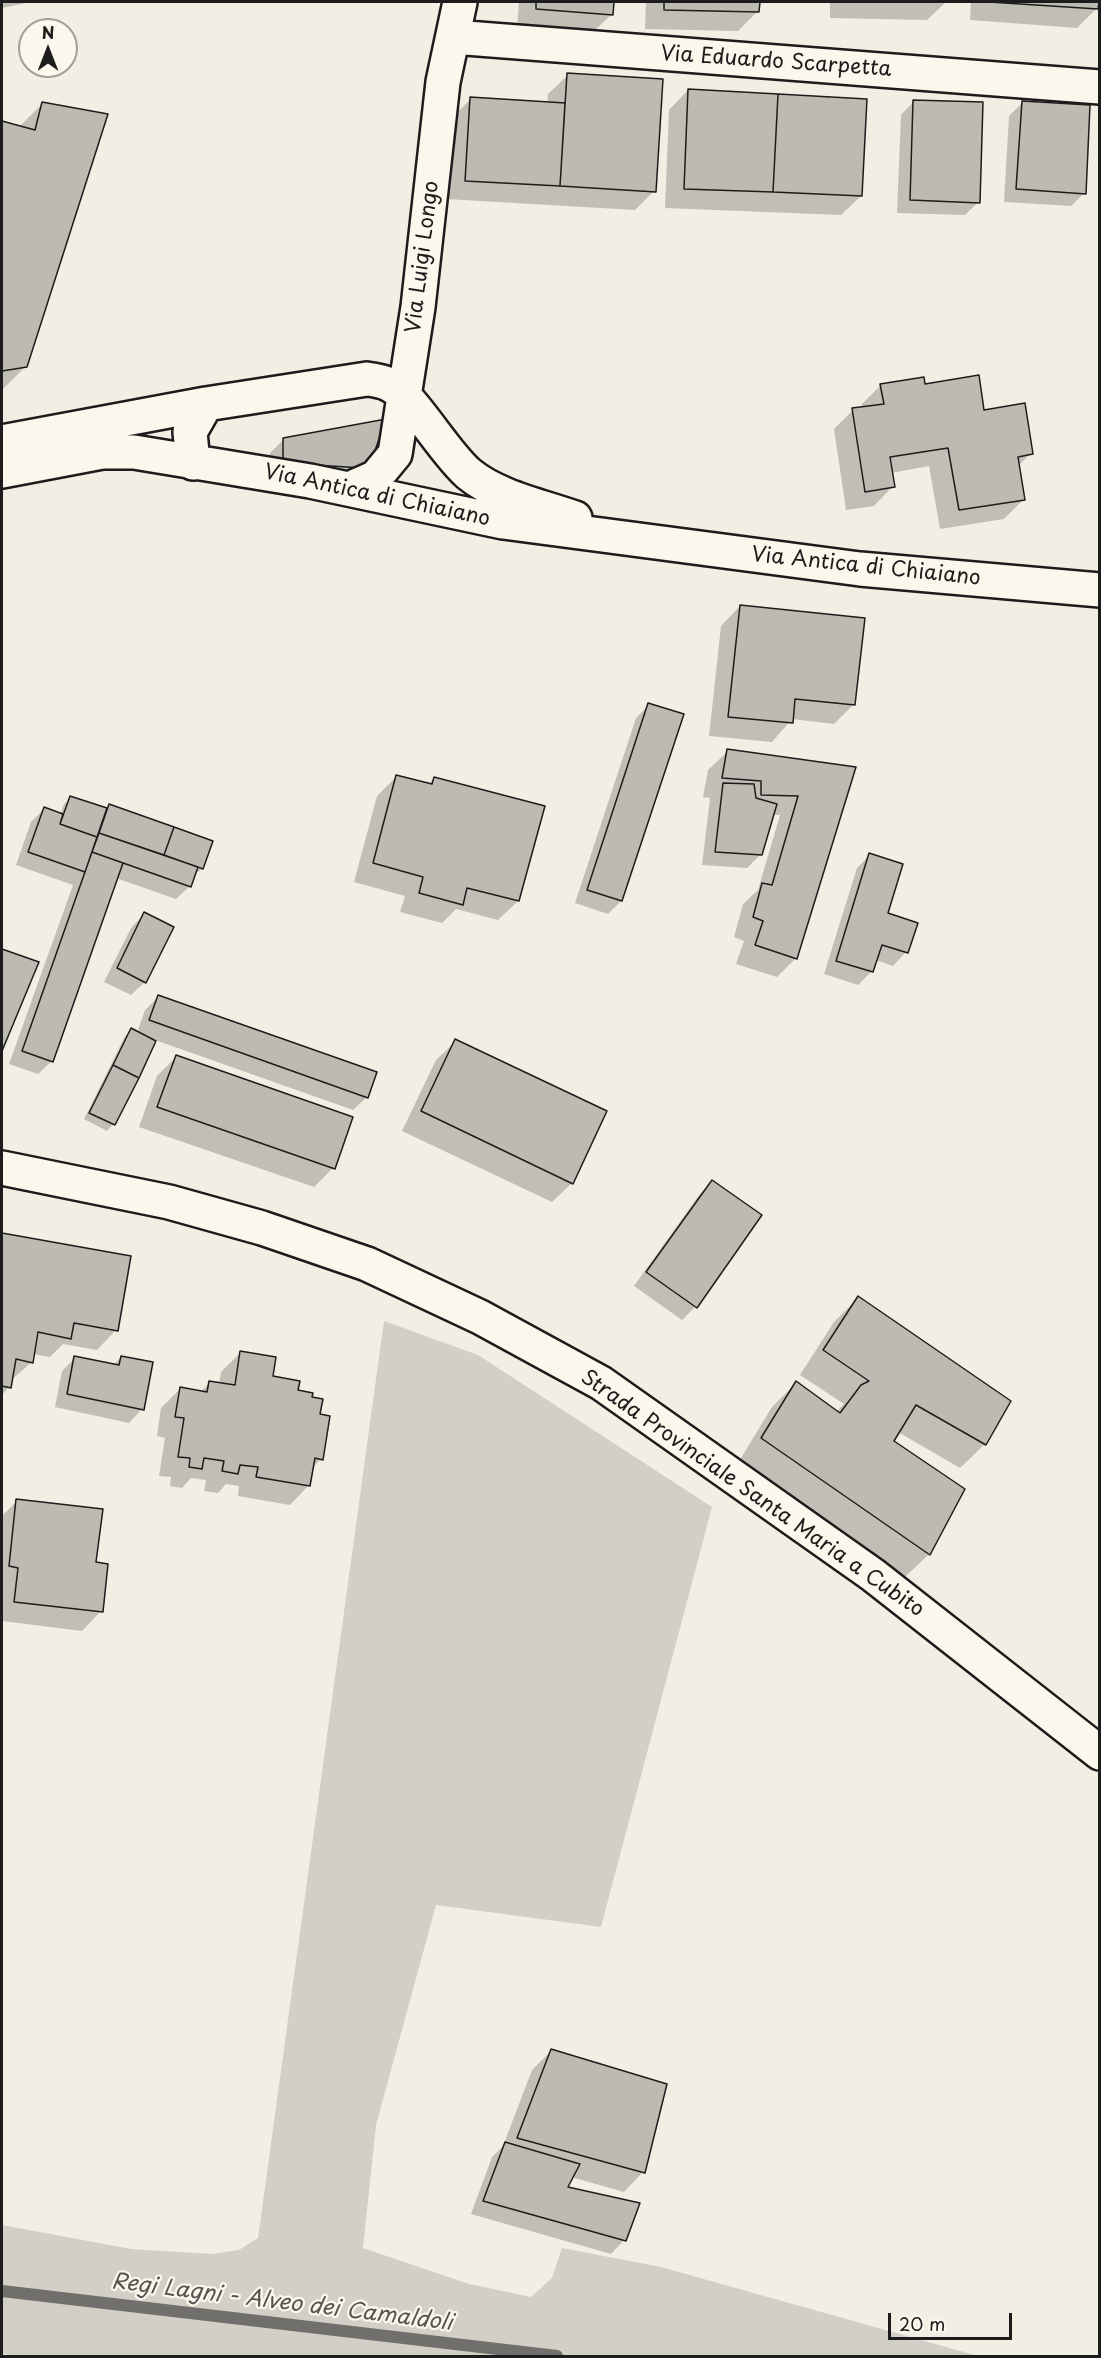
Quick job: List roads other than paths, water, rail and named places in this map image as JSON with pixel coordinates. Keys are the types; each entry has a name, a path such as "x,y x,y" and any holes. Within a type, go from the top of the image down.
{"street":[{"name":"Via Luigi Longo","path":"349,489 376,477 395,454 406,397 443,82 460,2"},
{"name":"Via Eduardo Scarpetta","path":"453,37 1100,87"},
{"name":"Via Antica di Chiaiano","path":"2,442 206,404 368,379 392,385 406,397 448,454 470,475 500,491 633,538"},
{"path":"193,463 190,432 206,404"},
{"name":"Via Antica di Chiaiano","path":"2,471 102,452 134,453 252,470 503,522 860,569 1100,590"},
{"name":"Strada Provinciale Santa Maria a Cubito","path":"2,1168 170,1202 262,1228 367,1264 480,1317 602,1383 873,1575 1100,1753"}],"waterway":[{"name":"Regi Lagni - Alveo dei Camaldoli","path":"2,2291 557,2356"}]}
